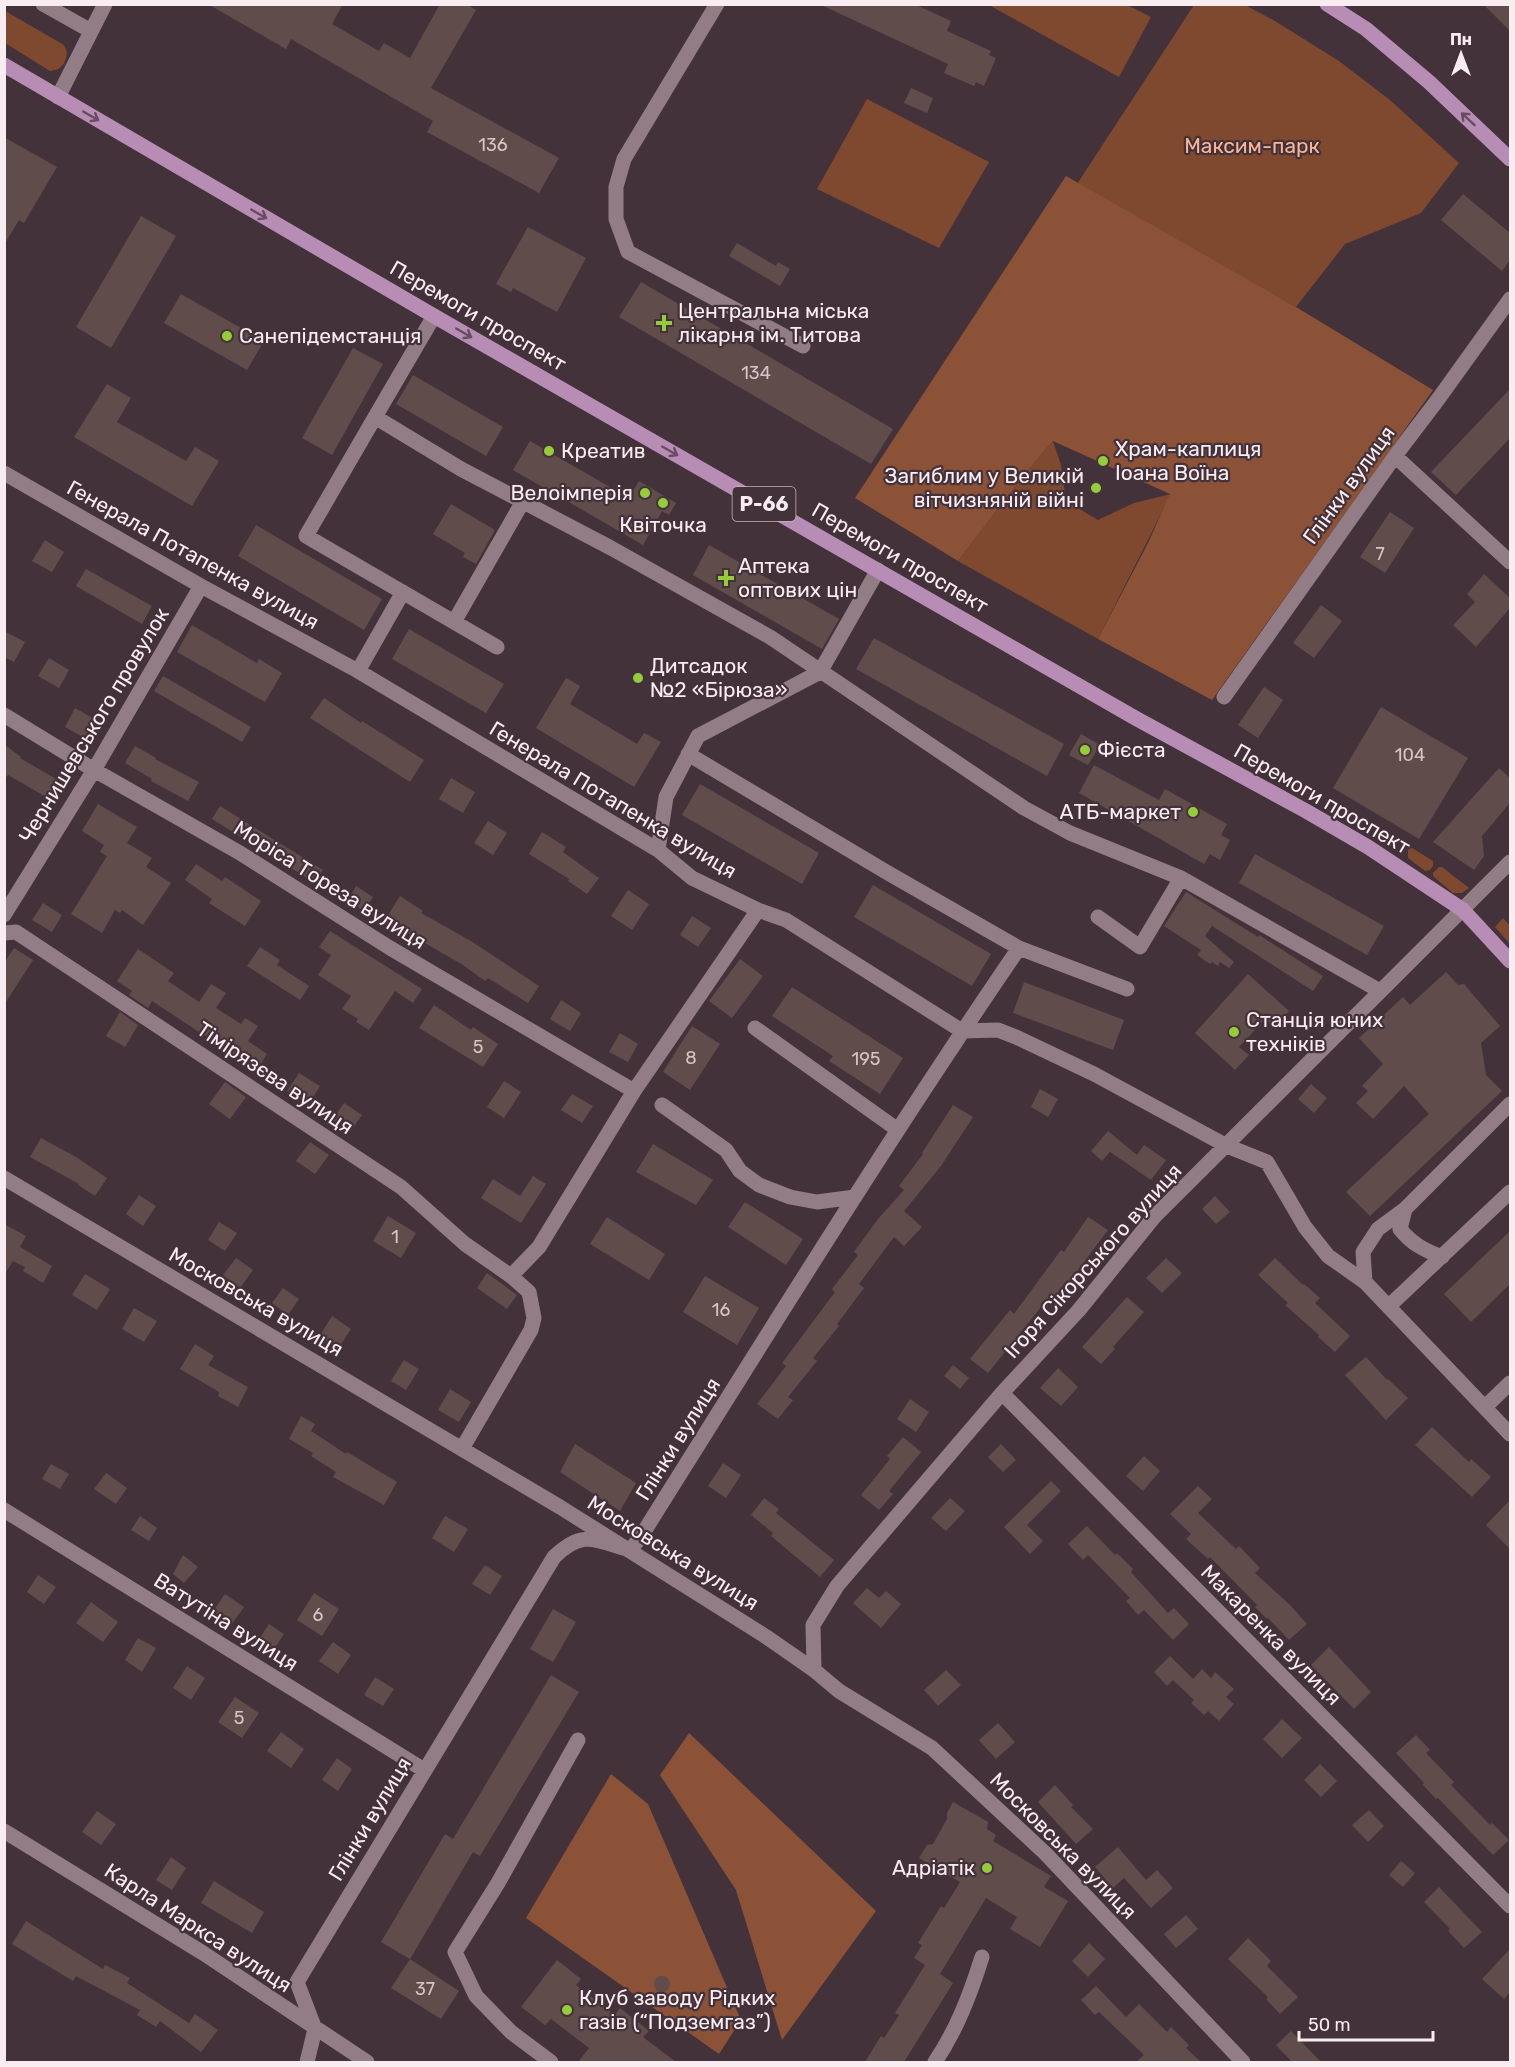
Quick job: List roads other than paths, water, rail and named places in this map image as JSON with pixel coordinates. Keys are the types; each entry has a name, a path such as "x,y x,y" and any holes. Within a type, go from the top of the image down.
{"main road":[{"path":"1327,4 1366,29 1420,74 1510,159"},
{"name":"Перемоги проспект","path":"4,65 434,316 1137,719 1306,811 1463,910 1510,961"}],"street":[{"path":"42,4 91,31"},
{"path":"58,97 105,4"},
{"path":"717,4 624,159 616,187 616,219 628,252 802,346"},
{"name":"Глінки вулиця","path":"1224,697 1510,299"},
{"path":"434,316 306,536 497,647"},
{"path":"375,417 461,469 761,632 1024,807 1070,833 1182,878 1380,991"},
{"path":"1395,456 1510,562"},
{"name":"Генерала Потапенка вулиця","path":"4,473 201,586 358,671 658,850 692,878 758,910 786,920 962,1031"},
{"path":"454,622 522,502"},
{"path":"658,850 666,797 698,736 820,672 878,570"},
{"name":"Чернишевського провулок","path":"4,915 94,770 201,586"},
{"path":"358,671 403,592"},
{"name":"Моріса Тореза вулиця","path":"4,715 94,770 240,853 390,948 634,1091"},
{"path":"688,754 1019,948 1127,989"},
{"name":"Ігоря Сікорського вулиця","path":"814,1670 813,1624 837,1586 1002,1393 1079,1310 1154,1217 1510,862"},
{"path":"1098,917 1140,947 1182,878"},
{"path":"511,1276 539,1247 634,1091 758,910"},
{"name":"Тімірязєва вулиця","path":"4,933 16,932 391,1180 465,1244 530,1292 534,1318 531,1330 463,1448"},
{"name":"Глінки вулиця","path":"315,2029 297,1982 554,1557 565,1546 587,1538 630,1550 640,1538 898,1130 1019,948"},
{"path":"755,1028 898,1130"},
{"path":"962,1031 998,1030 1016,1037 1094,1074 1227,1146 1267,1162 1311,1234 1328,1256 1365,1282 1510,1434"},
{"path":"1365,1282 1363,1252 1378,1229 1405,1209 1510,1104"},
{"path":"662,1105 726,1150 740,1171 759,1185 790,1197 817,1202 855,1197"},
{"name":"Московська вулиця","path":"4,1178 463,1448 630,1550 814,1670 839,1691 932,1748 1046,1854 1243,2062"},
{"path":"1389,1306 1510,1192"},
{"path":"1405,1209 1400,1229 1422,1250 1442,1257"},
{"path":"1485,1407 1510,1383"},
{"name":"Макаренка вулиця","path":"1002,1393 1510,1906"},
{"name":"Ватутіна вулиця","path":"4,1510 424,1770"},
{"path":"551,2062 511,2032 476,1996 455,1952 498,1883 578,1740"},
{"name":"Карла Маркса вулиця","path":"4,1831 203,1953 367,2062"},
{"path":"935,2062 951,2039 967,2005 982,1957"},
{"path":"307,2062 315,2029"}],"place":[{"name":"Центральна міська лікарня ім. Титова","path":"664,323"},
{"name":"Санепідемстанція","path":"227,336"},
{"name":"Креатив","path":"549,451"},
{"name":"Храм-каплиця Іоана Воїна","path":"1103,461"},
{"name":"Загиблим у Великій вітчизняній війні","path":"1096,488"},
{"name":"Велоімперія","path":"645,493"},
{"name":"Квіточка","path":"663,503"},
{"name":"Аптека оптових цін","path":"726,578"},
{"name":"Дитсадок №2 «Бірюза»","path":"638,678"},
{"name":"Фієста","path":"1085,750"},
{"name":"АТБ-маркет","path":"1193,812"},
{"name":"Станція юних техніків","path":"1234,1032"},
{"name":"Адріатік","path":"987,1868"},
{"name":"Клуб заводу Рідких газів (“Подземгаз”)","path":"567,2010"}],"park label":[{"name":"Максим-парк","path":"1252,146"}]}
